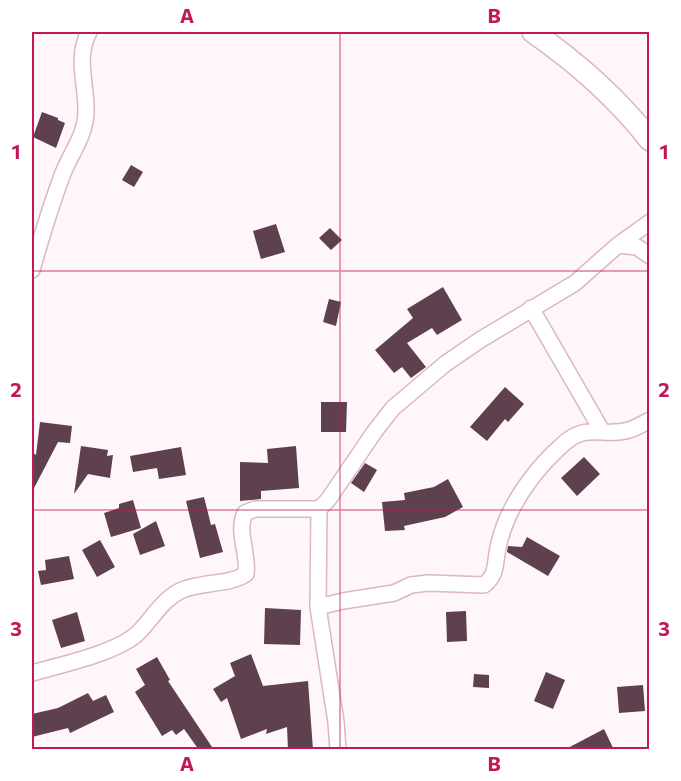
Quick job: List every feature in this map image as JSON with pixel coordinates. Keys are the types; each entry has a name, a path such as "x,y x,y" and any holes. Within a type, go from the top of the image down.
{"street":[{"path":"32,270 64,171 83,131 86,113 81,66 85,40 89,32"},
{"path":"533,32 561,52 601,87 650,140"},
{"path":"338,750 336,722 318,608 319,509 328,500 358,454 393,408 445,364 531,308 575,283 618,245 650,222"},
{"path":"618,245 637,247 650,256"},
{"path":"531,308 602,431"},
{"path":"318,608 343,601 394,593 411,585 428,583 484,585 491,580 496,567 497,553 509,516 541,466 561,445 575,435 589,431 630,430 650,420"},
{"path":"32,673 109,650 137,634 171,597 204,583 236,580 246,574 247,565 241,521 245,513 255,509 319,509"}],"building":[{"path":"42,112 65,123 56,148 33,137"},
{"path":"131,165 143,172 134,187 122,180"},
{"path":"276,224 285,252 261,259 253,231"},
{"path":"330,228 342,240 331,250 319,238"},
{"path":"443,287 462,320 437,335 432,328 407,343 426,367 411,378 402,367 394,373 375,350 413,318 407,309"},
{"path":"329,299 341,302 336,326 323,322"},
{"path":"505,387 524,404 508,422 505,419 487,441 470,427"},
{"path":"321,402 347,402 346,432 321,432"},
{"path":"40,422 72,426 70,443 58,442 32,492 32,452 36,455"},
{"path":"81,446 108,450 107,456 113,455 110,478 88,474 74,494"},
{"path":"296,446 299,488 261,491 261,499 240,501 240,462 268,463 267,449"},
{"path":"181,447 186,475 159,479 157,468 133,472 130,456"},
{"path":"584,457 600,474 577,496 561,478"},
{"path":"365,463 377,470 364,492 351,483"},
{"path":"448,479 463,507 445,517 404,526 405,530 385,531 382,502 405,500 404,493 434,487"},
{"path":"204,497 211,525 215,524 223,552 200,558 186,501"},
{"path":"133,500 141,528 111,537 104,513 119,508 119,504"},
{"path":"156,521 165,546 140,555 133,534"},
{"path":"527,537 560,556 548,576 507,552 508,546 522,547"},
{"path":"100,540 115,567 97,577 82,550"},
{"path":"69,556 74,579 41,585 38,571 46,570 45,560"},
{"path":"265,608 301,610 300,645 264,644"},
{"path":"466,611 467,641 447,642 446,612"},
{"path":"77,612 85,641 61,648 52,620"},
{"path":"251,654 263,686 308,681 313,750 288,750 287,727 266,734 267,729 241,739 227,698 221,702 213,689 235,676 230,663"},
{"path":"157,657 170,680 168,681 214,750 199,750 184,729 176,735 172,730 162,736 135,692 145,685 136,669"},
{"path":"546,672 565,680 553,709 534,701"},
{"path":"474,674 489,675 489,688 473,687"},
{"path":"643,685 645,711 619,713 617,687"},
{"path":"88,693 93,701 106,695 114,712 70,733 68,728 32,737 32,714 58,708"},
{"path":"604,729 614,750 564,750"}]}
